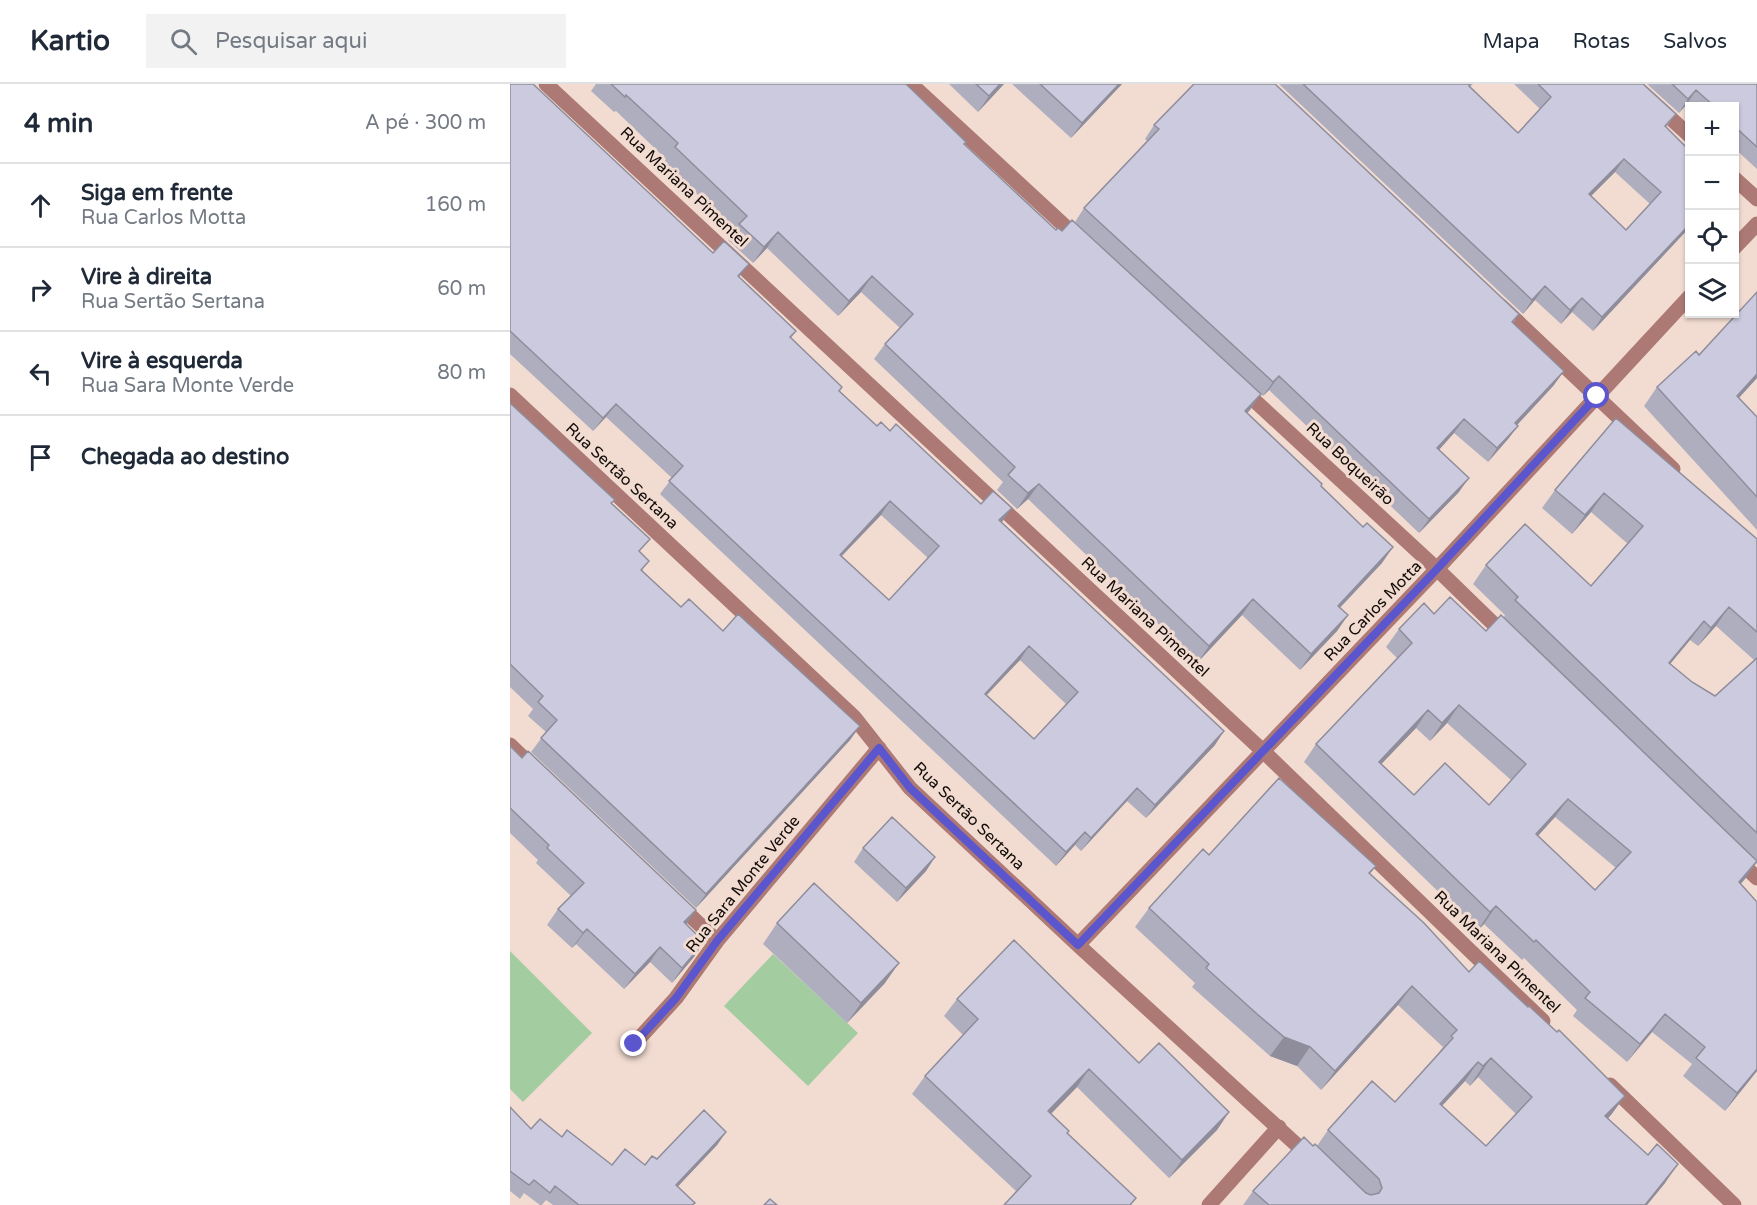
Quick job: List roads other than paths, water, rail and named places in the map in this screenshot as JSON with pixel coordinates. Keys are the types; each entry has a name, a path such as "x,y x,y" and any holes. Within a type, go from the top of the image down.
{"street":[{"name":"Rua Mariana Pímentel","path":"546,84 1264,752 1557,1034"},
{"path":"911,84 1095,254"},
{"path":"1633,84 1685,132"},
{"path":"1739,183 1757,199"},
{"path":"1739,243 1757,224"},
{"path":"1492,297 1681,476"},
{"name":"Rua Carlos Motta","path":"1078,945 1437,569 1685,300"},
{"name":"Rua Boqueirão","path":"1227,375 1521,650"},
{"name":"Rua Sertão Sertana","path":"510,395 854,717 910,788 1319,1166"},
{"path":"510,745 544,778"},
{"name":"Rua Sara Monte Verde","path":"634,1044 676,998 717,941 879,748"},
{"path":"1723,845 1757,878"},
{"path":"665,892 717,941"},
{"path":"1600,1076 1734,1205"},
{"path":"1209,1205 1279,1127"}]}
